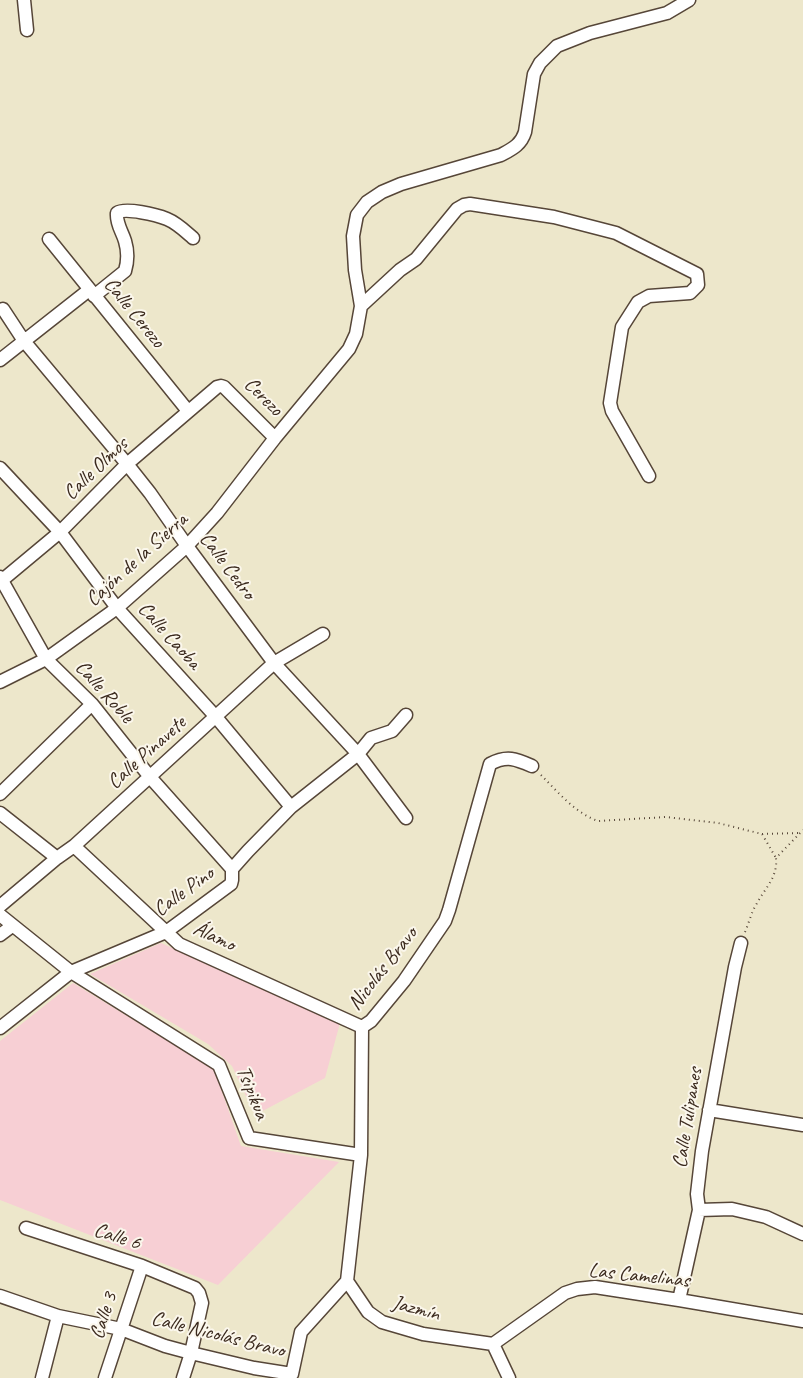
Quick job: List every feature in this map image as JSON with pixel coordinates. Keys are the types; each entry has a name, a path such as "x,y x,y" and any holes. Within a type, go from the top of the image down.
{"street":[{"path":"24,0 27,30"},
{"name":"Cajón de la Sierra","path":"0,682 46,659 117,608 187,546 217,513 275,438 349,349 356,334 361,306 355,270 353,236 357,215 367,202 382,192 401,184 502,155 523,140 534,74 540,63 557,46 590,33 667,13 689,0"},
{"path":"361,306 400,270 416,259 457,209 470,204 554,216 616,233 696,274 698,285 690,293 649,296 642,299 638,302 622,327 610,403 612,412 649,476"},
{"path":"0,360 91,293 125,271 128,255 116,220 117,213 121,210 130,210 166,219 179,226 193,238"},
{"name":"Calle Cerezo","path":"49,240 188,411"},
{"name":"Calle Cedro","path":"3,308 24,341 150,493 274,663 358,754 406,818"},
{"name":"Calle Olmos","path":"1,580 60,532 127,464 188,411 217,387 221,386"},
{"name":"Cerezo","path":"221,386 275,438"},
{"name":"Calle Caoba","path":"1,470 60,532 117,608 216,717 290,807"},
{"name":"Calle Roble","path":"1,580 46,659 92,704 150,777 232,868"},
{"name":"Calle Pinavete","path":"0,906 74,846 274,663 323,634"},
{"path":"0,794 92,704"},
{"name":"Calle Pino","path":"0,1028 71,972 166,932 231,884 232,868 290,807 358,754 371,738 392,731 406,715"},
{"name":"Nicolás Bravo","path":"347,1281 361,1155 362,1027 371,1021 404,981 445,921 490,764 506,758 532,766"},
{"path":"0,813 58,858"},
{"name":"Álamo","path":"74,846 179,944 362,1027"},
{"path":"0,915 71,972"},
{"path":"0,935 12,926"},
{"name":"Calle Tulipanes","path":"679,1300 699,1210 697,1194 702,1151 741,943"},
{"name":"Tsipikua","path":"71,972 219,1065 249,1138 361,1155"},
{"path":"709,1110 803,1125"},
{"path":"699,1210 732,1209 766,1217 803,1234"},
{"name":"Calle 6","path":"26,1228 142,1266 194,1288 200,1293 202,1303 191,1353"},
{"name":"Calle 3","path":"105,1378 142,1266"},
{"name":"Jazmín","path":"347,1281 368,1312 382,1322 423,1334 493,1344"},
{"name":"Calle Nicolás Bravo","path":"1,1298 58,1316 121,1329 165,1346 254,1373 293,1376 301,1332 347,1281"},
{"name":"Las Camelinas","path":"493,1344 564,1294 577,1289 595,1287 803,1321"},
{"path":"42,1378 58,1316"},
{"path":"493,1344 509,1378"},
{"path":"183,1378 191,1353"}],"path":[{"path":"532,766 577,810 598,821 666,817 718,823 762,834 801,833"},
{"path":"776,858 803,830"},
{"path":"741,943 755,906 775,875 776,858 762,834"}],"shaded area":[{"path":"161,943 340,1023 325,1078 255,1115 232,1066 208,1044 90,974"},
{"path":"73,983 214,1069 241,1146 339,1162 218,1285 0,1200 0,1041"}]}
